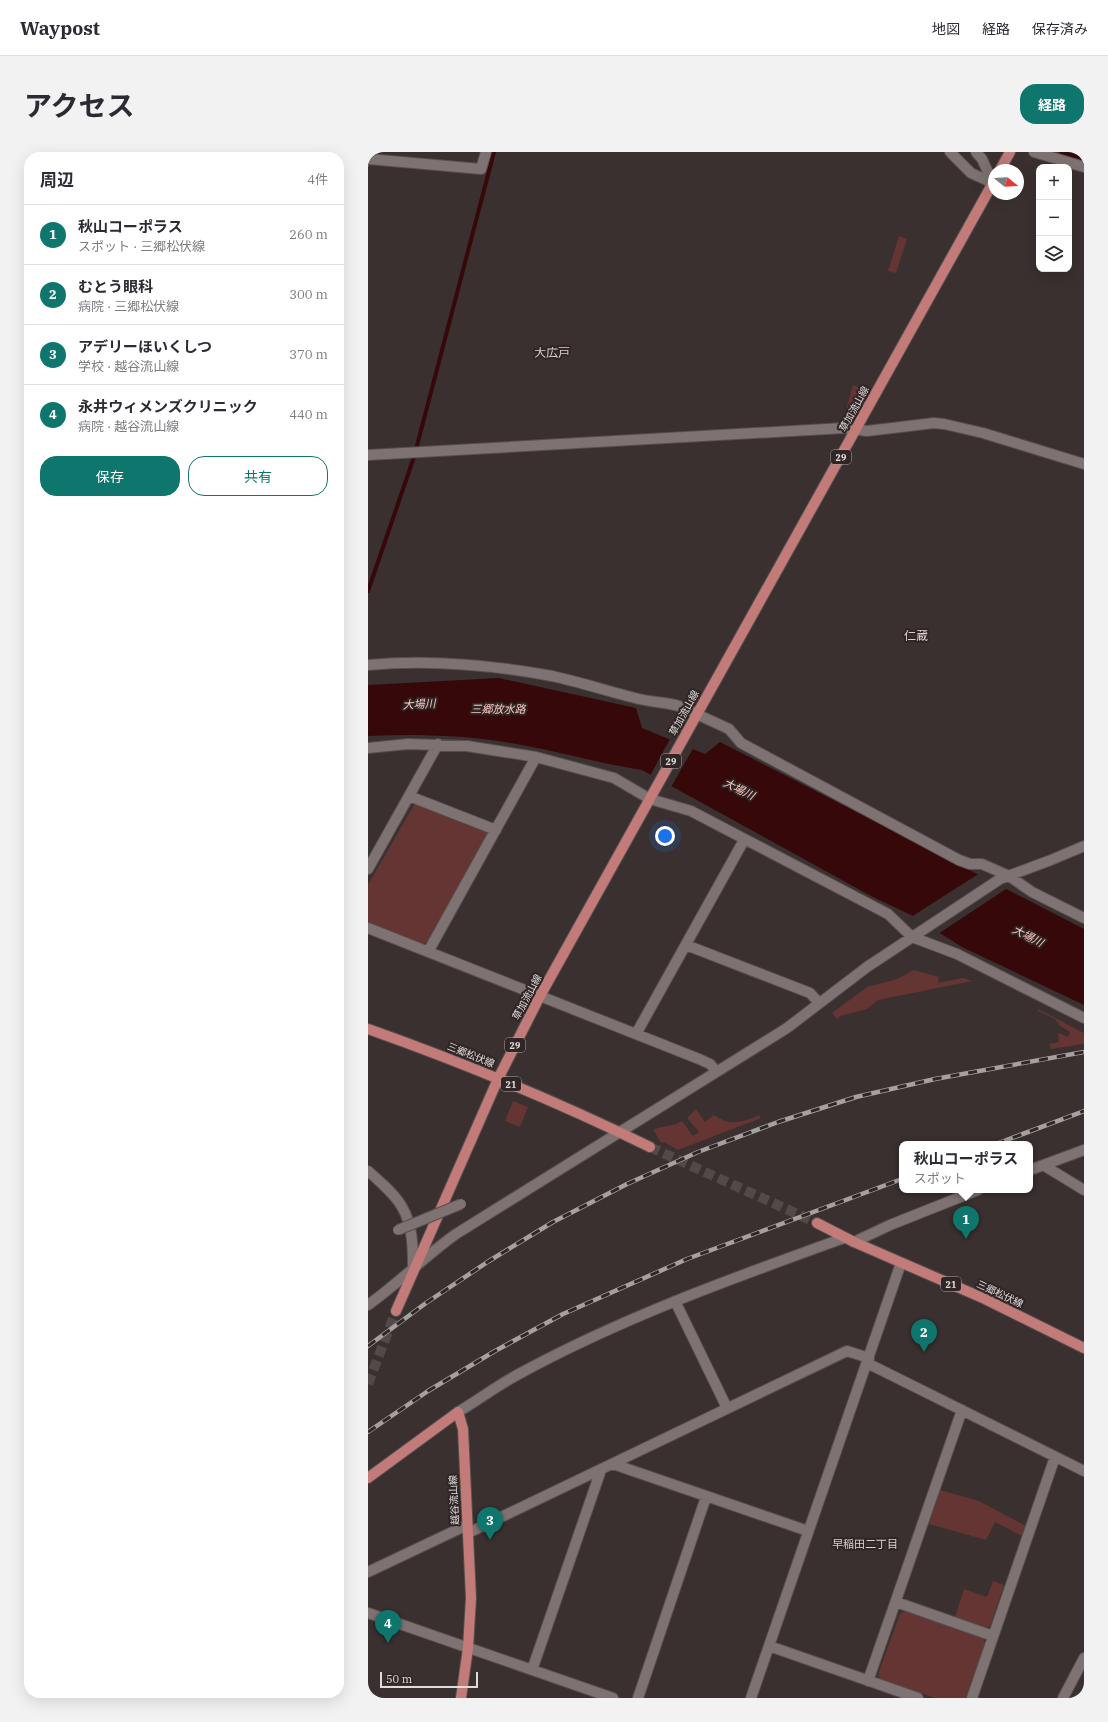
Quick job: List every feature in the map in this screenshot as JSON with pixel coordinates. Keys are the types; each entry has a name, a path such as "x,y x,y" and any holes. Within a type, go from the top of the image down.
{"main road":[{"path":"1003,164 1010,152"},
{"name":"草加流山線","path":"396,1311 498,1079 540,996 988,193"},
{"name":"三郷松伏線","path":"368,1030 468,1066 650,1147"},
{"name":"三郷松伏線","path":"817,1223 844,1238 985,1299 1084,1348"},
{"path":"368,1478 458,1412"},
{"name":"越谷流山線","path":"458,1412 462,1429 468,1529 470,1598 468,1648 461,1698"}],"street":[{"path":"368,159 481,169 486,152"},
{"path":"950,152 970,173 988,180"},
{"path":"976,152 982,159 988,170"},
{"path":"1034,152 1084,167"},
{"path":"368,455 844,428 867,431 934,423 983,433 1084,464"},
{"path":"368,664 450,663 502,668 553,677 645,701 672,704 697,713 729,729 740,743 959,860 970,864 982,864 1005,878 1084,918"},
{"path":"368,748 408,744 438,744 494,749 536,757 614,778 691,811 888,914 912,937 957,954 1084,1018"},
{"path":"368,869 438,744"},
{"path":"428,952 536,757"},
{"path":"409,796 496,830"},
{"path":"636,1034 744,840"},
{"path":"368,1305 399,1282 428,1255 456,1234 787,1028 867,967 922,930 1005,878 1084,846"},
{"path":"368,928 710,1064 716,1071"},
{"path":"686,945 810,993 819,1003"},
{"path":"1033,1169 1084,1150"},
{"path":"1043,1165 1084,1190"},
{"path":"368,1171 403,1208 412,1237 414,1269"},
{"path":"854,1242 890,1225 970,1193"},
{"path":"398,1230 461,1204"},
{"path":"458,1412 516,1375 574,1346 675,1300 844,1238"},
{"path":"751,1698 901,1263"},
{"path":"675,1300 727,1408"},
{"path":"368,1572 601,1470 847,1351 1084,1471"},
{"path":"868,1681 962,1410"},
{"path":"972,1698 1055,1457"},
{"path":"613,1464 808,1531"},
{"path":"532,1670 601,1470"},
{"path":"638,1698 706,1497"},
{"path":"896,1602 993,1636"},
{"path":"368,1613 613,1698"},
{"path":"769,1646 918,1698"},
{"path":"1063,1698 1084,1658"}],"shaded area":[{"path":"899,236 907,239 896,273 888,271"},
{"path":"853,385 863,389 850,412 846,410"},
{"path":"415,803 488,833 429,942 423,944 368,923 368,885"},
{"path":"914,970 939,977 938,983 963,978 972,981 878,1000 867,1009 840,1016 837,1019 832,1013 867,987 897,979"},
{"path":"1038,1009 1084,1033 1084,1044 1051,1049 1049,1044 1059,1042 1058,1033 1068,1037 1070,1032 1060,1026 1055,1019 1038,1011"},
{"path":"513,1101 528,1107 520,1127 505,1121"},
{"path":"696,1109 705,1122 714,1115 720,1119 731,1122 747,1120 759,1115 761,1118 678,1150 664,1142 661,1143 653,1129 676,1124 682,1121 693,1136 699,1132 687,1118"},
{"path":"940,1490 979,1501 1026,1526 1022,1536 995,1522 986,1540 929,1524"},
{"path":"993,1581 1004,1585 990,1626 985,1630 954,1620 964,1589 987,1597"},
{"path":"905,1611 983,1638 985,1643 966,1698 935,1698 880,1679 878,1674 900,1614"}],"water":[{"path":"499,678 636,708 642,728 705,754 720,742 1084,929 1084,1005 962,947 911,915 873,897 642,770 608,764 539,748 488,740 436,736 368,736 368,685"}],"pier":[{"path":"671,737 694,747 671,787 650,776"},
{"path":"980,873 1009,887 938,934 911,917"}],"waterway":[{"path":"368,591 414,457 494,152"},
{"path":"1061,152 1084,159"}],"tunnel":[{"path":"650,1147 817,1223"},
{"path":"368,1384 396,1311"}],"railway":[{"path":"368,1346 426,1303 489,1261 553,1222 627,1184 698,1152 778,1122 856,1097 935,1079 1084,1052"},
{"path":"1004,1141 1084,1111"},
{"path":"368,1432 428,1391 495,1351 563,1314 687,1259 899,1180"}],"place":[{"name":"秋山コーポラス","path":"966,1239"},
{"name":"むとう眼科","path":"924,1352"},
{"name":"アデリーほいくしつ","path":"490,1540"},
{"name":"永井ウィメンズクリニック","path":"388,1643"}],"district":[{"name":"大広戸","path":"552,352"},
{"name":"仁蔵","path":"916,635"},
{"name":"早稲田二丁目","path":"865,1544"}],"water label":[{"name":"大場川","path":"419,704"},
{"name":"三郷放水路","path":"498,709"},
{"name":"大場川","path":"739,789"},
{"name":"大場川","path":"1028,936"}]}
